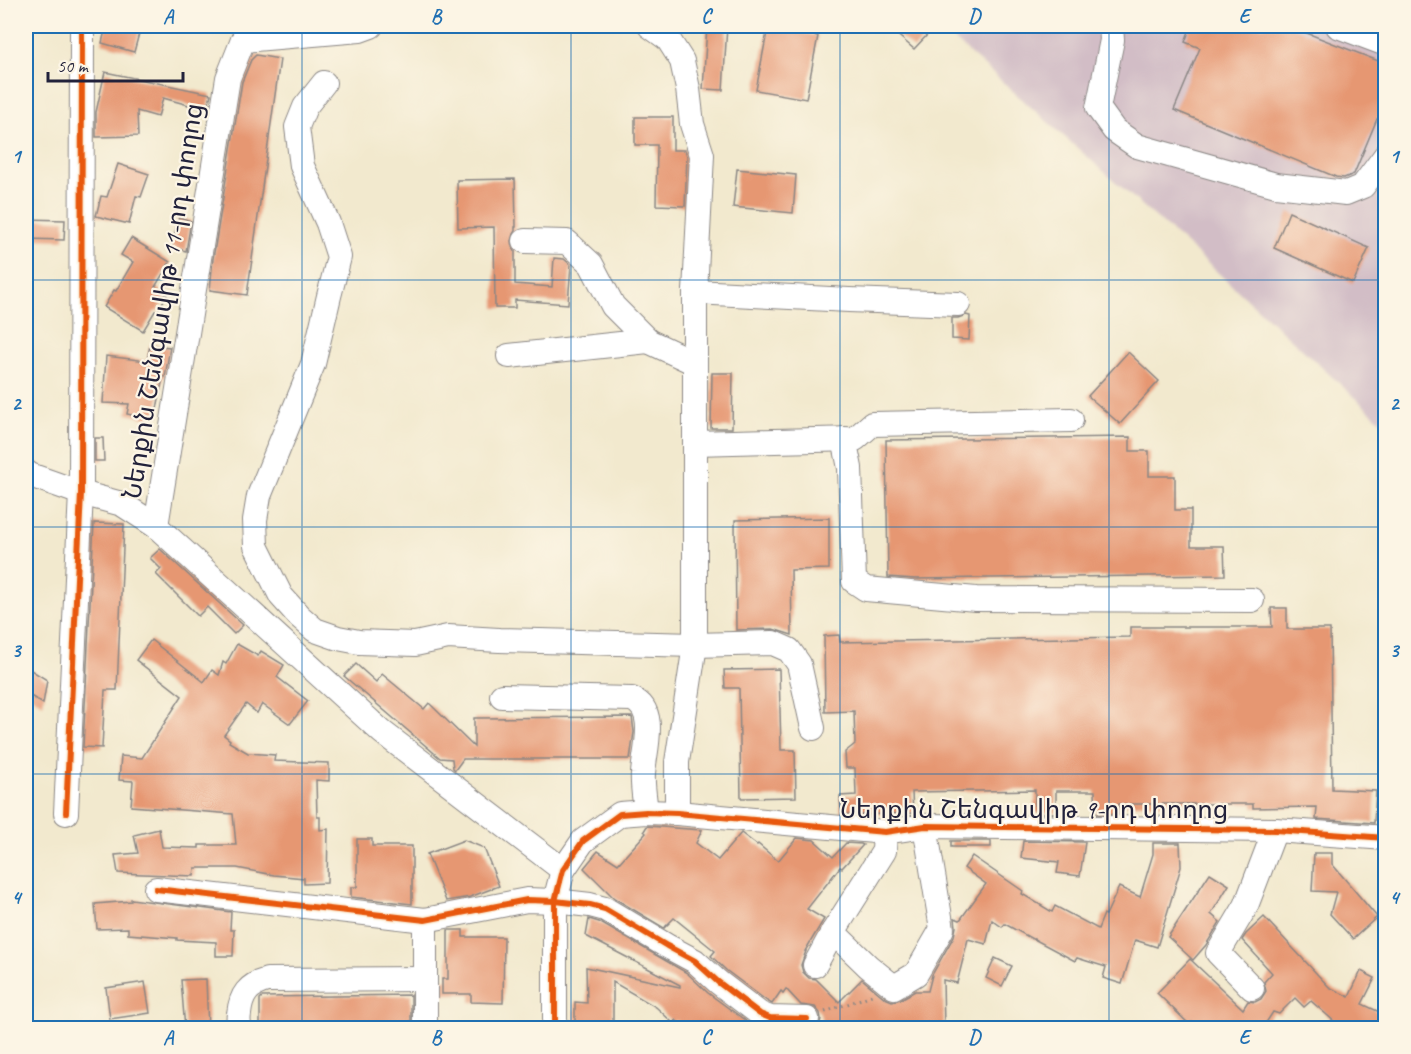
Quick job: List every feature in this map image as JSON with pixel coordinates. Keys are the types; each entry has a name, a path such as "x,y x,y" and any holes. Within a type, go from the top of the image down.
{"street":[{"path":"66,813 81,493 82,26"},
{"path":"248,33 360,30 371,26"},
{"path":"650,26 668,39 682,61 692,124 702,155 695,292 695,645 677,762 677,813"},
{"path":"1111,26 1112,40 1098,108 1114,130 1137,146 1276,185 1346,193 1363,186 1386,155"},
{"path":"1338,26 1386,44"},
{"name":"Ներքին Շենգավիթ 11-րդ փողոց","path":"248,33 228,78 156,526 382,732 563,870"},
{"path":"324,83 305,107 297,127 302,166 328,223 339,257 313,364 259,496 255,520 256,546 281,596 315,630 359,642 415,644 448,638 695,645 773,643 789,650 799,664 813,728"},
{"path":"525,242 567,242 591,264 613,306 648,341 695,363"},
{"path":"695,292 958,304"},
{"path":"509,356 648,341"},
{"path":"695,443 855,439 872,424 1071,420"},
{"path":"844,439 850,468 854,581 866,590 976,598 1252,600"},
{"path":"26,472 81,493 123,504 156,526"},
{"path":"502,696 632,699 638,702 646,713 649,723 642,777 646,812"},
{"name":"Ներքին Շենգավիթ 9-րդ փողոց","path":"563,870 583,841 620,814 646,812 885,832 925,826 1275,830 1386,838"},
{"path":"833,932 868,966 894,987 916,974 942,929 925,826"},
{"path":"1252,988 1218,953 1246,906 1275,830"},
{"path":"815,965 884,851 885,832"},
{"path":"555,1029 555,901 563,870"},
{"path":"156,889 425,920 527,900 572,902 605,909 695,961 760,1014 770,1018 807,1019"},
{"path":"424,1029 425,920"},
{"path":"240,1029 238,1025 240,1001 257,983 267,980 424,979"}],"path":[{"path":"807,1019 894,987"}],"shaded area":[{"path":"939,26 1385,26 1385,425 1203,259"}],"building":[{"path":"106,26 141,26 134,52 102,43"},
{"path":"707,26 727,26 723,90 703,89"},
{"path":"887,26 920,26 929,33 914,49"},
{"path":"1191,26 1289,26 1386,64 1386,107 1380,121 1377,119 1354,174 1344,178 1336,177 1174,110 1200,48 1185,42"},
{"path":"768,27 818,36 806,99 756,90"},
{"path":"256,55 280,59 247,295 210,290 242,82 251,60"},
{"path":"105,72 211,94 207,110 163,98 158,117 137,111 138,136 96,137 96,112"},
{"path":"635,117 673,117 673,150 685,150 687,156 685,206 656,205 657,145 635,145"},
{"path":"118,164 149,174 141,197 136,196 129,224 96,216 101,196 107,197"},
{"path":"737,169 796,175 793,213 733,207"},
{"path":"515,179 516,227 511,241 515,251 515,284 552,287 554,258 564,259 571,265 568,304 515,300 515,308 495,308 494,227 458,228 457,180"},
{"path":"1289,212 1369,248 1353,283 1274,248"},
{"path":"179,217 191,221 186,251 171,247"},
{"path":"26,219 65,220 64,240 26,239"},
{"path":"131,238 170,262 155,287 167,295 143,331 104,307 133,262 121,255"},
{"path":"970,316 969,340 952,339 952,318"},
{"path":"150,345 170,347 155,420 127,414 129,404 103,403 106,356 147,361"},
{"path":"1128,352 1159,381 1120,424 1088,396"},
{"path":"712,373 733,373 732,428 711,428"},
{"path":"1130,437 1130,451 1149,451 1149,476 1175,476 1175,510 1191,510 1191,546 1224,546 1225,575 915,579 888,577 886,440"},
{"path":"95,438 103,438 104,461 95,461"},
{"path":"829,518 829,569 791,570 792,635 773,629 736,630 735,520"},
{"path":"94,523 124,524 117,690 105,690 102,748 83,747"},
{"path":"160,549 243,625 234,634 207,607 198,616 156,574 161,569 150,558"},
{"path":"1271,608 1287,608 1287,629 1330,629 1332,789 1376,791 1374,823 1316,819 1317,807 1253,808 1253,804 1119,804 1119,814 1096,814 1095,791 1056,791 1056,813 1035,813 1035,790 912,792 913,813 841,814 840,796 856,795 855,768 846,768 845,752 855,744 854,711 825,712 824,636 839,635 840,642 1130,637 1130,627 1272,627"},
{"path":"151,640 204,682 212,670 219,675 223,662 226,664 237,644 258,656 261,651 284,665 277,677 308,701 290,724 262,704 257,713 246,704 224,735 230,740 229,742 248,753 275,755 274,761 329,763 329,781 316,780 317,817 320,817 320,830 328,829 327,883 304,884 304,878 237,868 195,868 194,876 118,873 115,855 138,853 134,835 159,829 162,847 199,848 199,845 236,845 233,814 131,806 133,781 119,780 121,756 142,758 182,696 136,660"},
{"path":"356,664 376,682 382,674 424,709 429,703 474,747 474,718 632,717 634,732 630,759 463,759 455,770 452,759 440,758 344,676"},
{"path":"26,667 47,680 43,704 26,693"},
{"path":"779,669 781,750 795,750 796,797 741,798 739,688 725,688 724,670"},
{"path":"647,826 702,830 696,843 718,860 741,833 778,861 797,838 814,840 833,857 846,843 863,845 842,868 840,867 807,909 824,919 805,951 801,965 803,972 809,978 816,979 839,1002 862,979 892,1001 915,991 928,991 932,975 954,936 955,918 960,920 986,884 964,868 972,856 1023,891 1022,894 1052,912 1055,906 1098,929 1119,887 1140,897 1153,854 1153,843 1180,843 1181,867 1157,947 1135,940 1122,984 1103,978 1106,967 1077,958 1075,961 1005,924 1002,927 992,920 986,944 968,939 957,983 943,980 944,1027 826,1029 820,1023 820,1013 815,1007 801,1005 786,989 783,993 781,991 772,1004 767,1001 727,971 711,956 715,951 674,918 664,928 614,898 584,868 598,851 618,864 646,833 644,831"},
{"path":"357,839 372,839 372,846 412,846 412,904 351,897 351,887 357,887"},
{"path":"464,840 484,848 499,886 470,897 446,901 427,854"},
{"path":"951,841 991,841 991,847 951,847"},
{"path":"1023,841 1085,842 1080,876 1057,873 1059,862 1021,858"},
{"path":"1314,853 1332,853 1332,864 1377,917 1353,939 1330,914 1336,892 1312,891"},
{"path":"1210,873 1229,885 1211,914 1220,922 1206,945 1193,960 1168,937"},
{"path":"131,899 231,912 230,930 234,930 233,956 216,956 216,942 128,934 128,928 97,929 95,904 131,901"},
{"path":"1264,917 1329,987 1349,997 1361,971 1375,978 1362,1004 1386,1015 1386,1029 1343,1029 1311,1001 1304,1007 1295,998 1279,1014 1273,1012 1262,1029 1201,1029 1192,1022 1190,1025 1157,993 1190,959 1243,1009 1248,1001 1255,1002 1261,999 1266,991 1264,982 1272,973 1242,940"},
{"path":"589,919 599,922 687,973 708,993 746,1021 738,1029 685,1029 676,1020 673,1023 656,1007 613,982 613,1028 575,1028 575,1002 587,1003 586,967 680,987 586,936"},
{"path":"448,930 463,930 463,937 504,937 503,1003 471,1002 471,994 442,994 442,979 448,979"},
{"path":"995,958 1012,966 1002,986 986,978"},
{"path":"206,979 208,1029 185,1029 181,980"},
{"path":"145,982 150,1013 110,1019 106,988"},
{"path":"411,995 411,1028 260,1029 260,999 262,997"}],"cycle path":[{"path":"66,813 81,493 82,26"},
{"path":"555,1028 555,901 563,870 583,841 620,814 677,813 885,832 925,826 1275,830 1386,838"},
{"path":"156,889 425,920 527,900 590,905 605,909 695,961 760,1014 770,1018 807,1019"}]}
